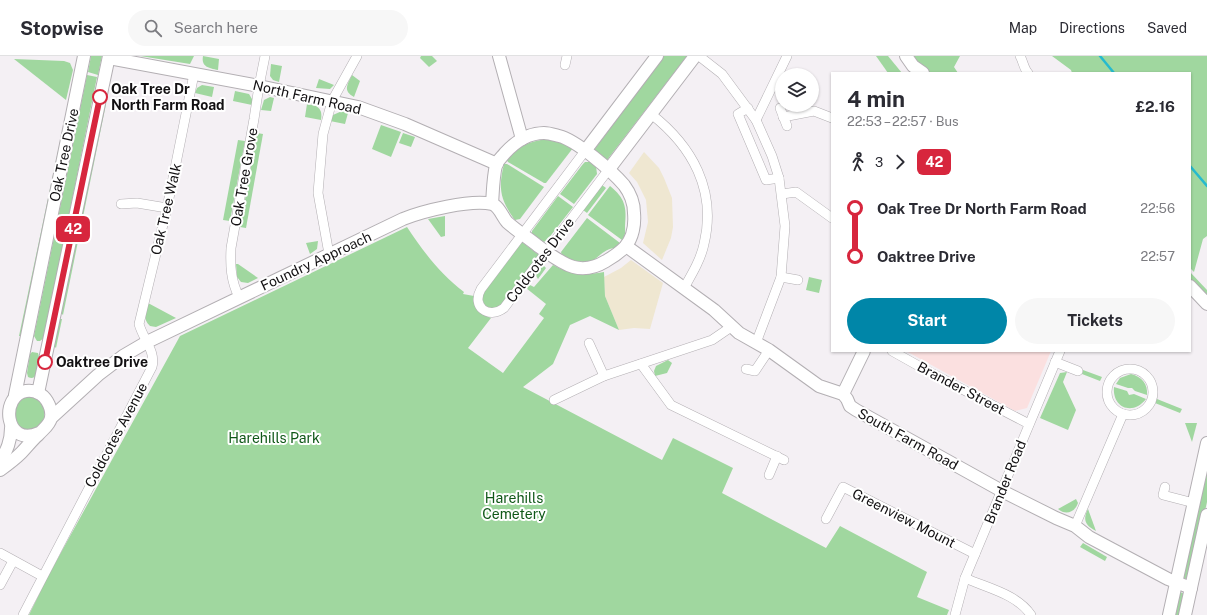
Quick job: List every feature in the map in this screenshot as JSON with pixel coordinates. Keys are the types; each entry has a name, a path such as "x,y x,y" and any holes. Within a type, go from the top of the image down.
{"street":[{"name":"Oak Tree Drive","path":"15,395 84,56"},
{"name":"Oak Tree Grove","path":"239,297 231,278 231,248 254,119 258,86 265,56"},
{"path":"329,254 318,193 323,134 332,101 357,56"},
{"path":"499,56 522,139"},
{"name":"Coldcotes Drive","path":"658,56 478,293 478,303 485,311 495,313 504,308 695,56"},
{"path":"698,56 722,74 756,120 772,156 779,178 785,226 781,277 756,343"},
{"path":"756,120 787,56"},
{"path":"906,56 913,66 922,72"},
{"path":"1020,56 1027,72"},
{"name":"Oak Tree Drive","path":"42,396 109,57"},
{"name":"North Farm Road","path":"109,57 358,107 405,124 497,164"},
{"name":"Oak Tree Walk","path":"147,342 139,324 167,208 194,74"},
{"path":"748,108 738,114 766,180 779,178"},
{"path":"787,126 781,112 814,111 831,118"},
{"path":"651,114 680,140 694,161 705,189 707,217 704,244 694,272 684,288"},
{"path":"545,133 565,138 586,151 608,169 624,186 630,196 634,208 635,219 633,232 626,246 615,256 588,269 571,267 558,260 523,234 506,220 498,209 492,204 497,164 513,145 522,139 545,133"},
{"path":"782,194 796,192 831,217"},
{"path":"121,204 137,203 167,208"},
{"name":"Foundry Approach","path":"147,342 403,219 432,210 471,204 492,204"},
{"path":"626,246 714,310 747,339 769,350 819,386 843,394 864,352"},
{"path":"781,277 798,280"},
{"path":"1191,287 1207,304"},
{"path":"554,400 604,376 712,340 732,327"},
{"path":"0,470 20,454 48,424 51,418 98,375 123,356 147,342"},
{"name":"Coldcotes Avenue","path":"23,615 149,373 153,355 147,342"},
{"path":"589,343 604,376"},
{"path":"746,368 755,371 769,350"},
{"name":"Brander Street","path":"894,352 1029,424"},
{"name":"Brander Road","path":"955,615 965,578 1060,352"},
{"path":"1055,362 1078,371"},
{"path":"641,364 671,405 781,458 769,475"},
{"path":"1135,369 1148,377 1152,384 1152,399 1144,410 1137,414 1123,414 1116,410 1111,404 1107,390 1109,382 1120,371 1135,369"},
{"path":"39,433 24,436 11,428 3,409 15,395 22,391 30,391 55,403 69,402"},
{"name":"South Farm Road","path":"843,394 850,406 856,410 1002,491 1075,526 1089,537 1176,583 1191,588"},
{"path":"42,396 50,406 51,418"},
{"path":"1075,526 1123,414"},
{"path":"0,462 7,451 11,439 11,428"},
{"path":"1169,615 1207,443"},
{"name":"Greenview Mount","path":"826,520 843,487 975,554"},
{"path":"1165,487 1163,496 1194,503"},
{"path":"1185,615 1191,588 1204,545 1207,514"},
{"path":"0,553 42,576"},
{"path":"0,585 13,561"},
{"path":"965,578 1015,599 1026,608 1031,615"}],"shaded area":[{"path":"644,152 659,168 672,198 673,227 671,238 662,260 643,243 648,222 646,200 637,182 629,173"},
{"path":"631,260 663,283 650,329 634,328 619,330 605,296 604,277 621,268"},
{"path":"908,352 1051,352 1027,408 1015,411"}],"green space":[{"path":"91,56 102,56 98,75 88,72"},
{"path":"140,56 194,56 190,64"},
{"path":"203,56 219,59 218,70 204,65"},
{"path":"421,56 432,56 437,61 429,67 420,58"},
{"path":"664,56 687,56 607,160 594,150"},
{"path":"876,56 888,56 901,72 887,72"},
{"path":"911,56 960,56 954,67 957,72 928,72"},
{"path":"1052,56 1207,56 1207,236 1203,239 1194,272 1191,269 1191,72 1072,72"},
{"path":"14,59 64,61 70,63 73,70 66,100"},
{"path":"271,64 282,66 279,82 273,80 270,76"},
{"path":"87,75 97,77 44,338 37,341 34,336"},
{"path":"352,75 360,81 354,97 347,90"},
{"path":"319,79 334,85 330,89 316,88"},
{"path":"202,85 214,87 212,97 195,93 197,88"},
{"path":"235,91 249,94 252,99 252,105 233,101"},
{"path":"270,97 274,98 271,111 261,110 264,100"},
{"path":"101,104 106,104 63,315 61,313"},
{"path":"307,104 314,105 320,110 321,120 305,117"},
{"path":"342,111 348,113 345,124 330,121 333,115"},
{"path":"381,125 401,132 391,157 372,149"},
{"path":"62,132 66,133 22,336 19,336"},
{"path":"257,133 263,134 246,228 240,227"},
{"path":"403,133 415,137 411,147 399,143"},
{"path":"546,139 561,142 573,148 546,183 508,162 506,159 524,145"},
{"path":"238,140 245,141 230,221 223,220"},
{"path":"585,162 591,162 596,166 597,174 574,204 560,194"},
{"path":"504,164 507,164 544,187 520,219 515,220 503,200 501,180"},
{"path":"602,185 606,188 587,213 583,210"},
{"path":"610,186 615,190 624,203 626,213 625,233 622,240 588,215"},
{"path":"558,196 573,207 544,242 532,234 532,231"},
{"path":"445,216 445,236 441,237 428,219"},
{"path":"587,218 620,243 615,248 606,250 594,260 595,262 578,261 562,256 561,252"},
{"path":"407,227 447,278 464,292 463,294 474,296 481,312 491,318 468,348 503,373 544,318 539,314 546,304 526,288 530,285 534,287 553,265 577,274 604,272 605,296 619,330 590,316 570,325 553,364 523,387 662,460 673,438 733,468 722,493 826,548 840,526 927,572 917,597 949,610 947,615 29,615 47,578 180,336"},
{"path":"318,241 317,249 310,254 306,243"},
{"path":"522,242 539,255 500,306 494,310 484,306 482,295"},
{"path":"236,264 258,278 248,283 241,282 237,277"},
{"path":"542,264 546,268 538,279 535,274"},
{"path":"1191,273 1207,290 1207,299 1191,282"},
{"path":"809,277 822,280 819,293 806,290"},
{"path":"148,303 176,318 156,327 150,326 145,318"},
{"path":"59,319 62,319 56,348 53,345"},
{"path":"32,352 38,353 39,357 36,375 32,378 28,377 27,373 30,354"},
{"path":"668,360 672,363 667,373 655,376 654,371 656,366"},
{"path":"1083,370 1102,377 1100,381 1082,374"},
{"path":"1067,372 1063,382 1076,410 1068,430 1040,418 1060,373"},
{"path":"1131,374 1144,382 1147,395 1135,391 1132,388 1116,384 1120,378"},
{"path":"1114,387 1127,391 1129,395 1134,394 1146,399 1135,407 1124,407 1116,400"},
{"path":"22,397 37,399 44,408 44,419 38,428 33,430 21,430 10,410"},
{"path":"1157,399 1182,409 1180,413 1155,403"},
{"path":"1185,423 1197,423 1192,442"},
{"path":"1207,458 1207,502 1190,576 1185,579 1182,578"},
{"path":"1076,499 1078,503 1077,506 1072,511 1067,513 1058,509"},
{"path":"1088,509 1096,531 1087,525 1085,516"},
{"path":"1083,543 1107,557 1105,561 1080,547"},
{"path":"1180,592 1185,594 1182,615 1171,615"}],"waterway":[{"path":"1100,56 1113,72"},
{"path":"1191,167 1207,186"}],"bus line":[{"name":"42","path":"45,362 100,97"}],"place":[{"name":"Oak Tree Dr North Farm Road","path":"100,97"},
{"name":"Oaktree Drive","path":"45,362"}],"park label":[{"name":"Harehills Park","path":"274,438"},
{"name":"Harehills Cemetery","path":"514,506"}]}
